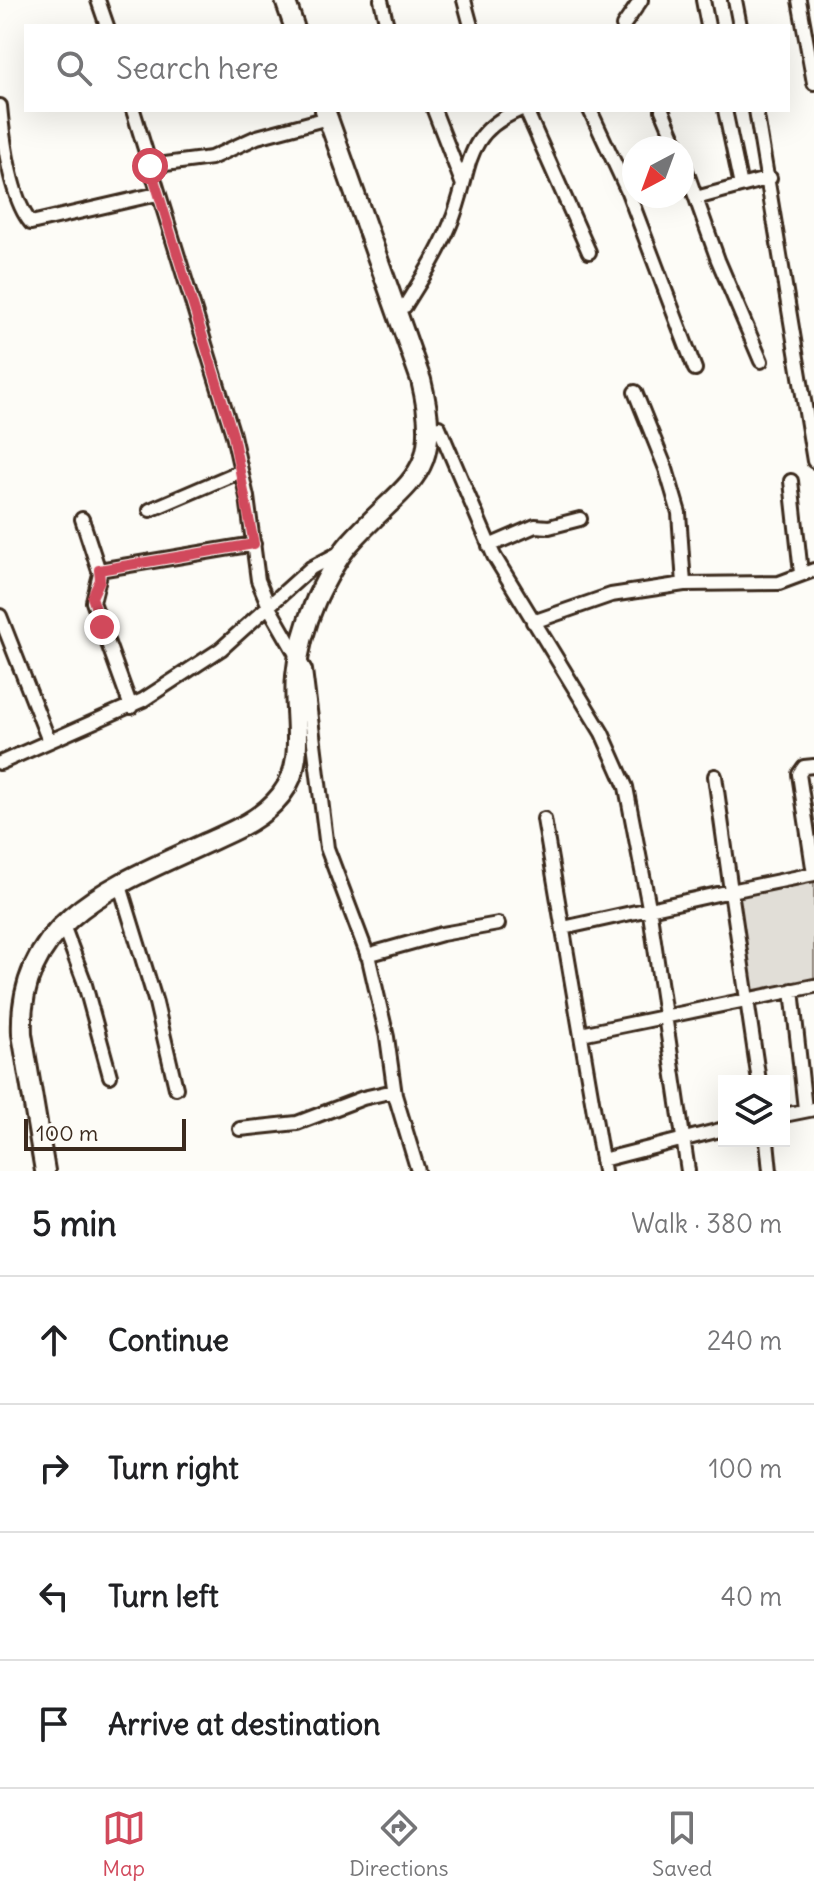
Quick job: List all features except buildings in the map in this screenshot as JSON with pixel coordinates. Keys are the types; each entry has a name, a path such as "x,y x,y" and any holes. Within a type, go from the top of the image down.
{"main road":[{"path":"285,0 293,24"},
{"path":"296,0 304,24"},
{"path":"329,113 405,306 427,371 439,427 435,457 425,480 347,552"},
{"path":"45,1171 22,1023 25,992 34,969 62,926 96,895 252,822 282,794 292,775 298,747 295,703 301,664 324,601 347,552 415,478 429,444 430,426 421,380 329,113"},
{"path":"54,1171 32,1015 37,982 66,933 98,905 234,842 273,817 295,787 303,765 301,664"}],"street":[{"path":"98,0 106,24"},
{"path":"381,0 387,24"},
{"path":"464,0 470,24"},
{"path":"703,0 708,24"},
{"path":"735,0 740,24"},
{"path":"799,0 814,83"},
{"path":"625,24 642,1"},
{"path":"0,106 12,174 31,223 157,194"},
{"path":"134,112 157,194 192,296 241,471 256,571 270,609 301,664 327,848 367,955 387,1037 394,1091 418,1171"},
{"path":"435,112 463,185"},
{"path":"527,112 589,252"},
{"path":"591,112 628,192 695,369"},
{"path":"663,112 673,136"},
{"path":"725,112 741,186"},
{"path":"756,112 770,178 814,461"},
{"path":"150,166 211,158 257,137 329,113"},
{"path":"405,306 450,225 471,155 492,116"},
{"path":"696,198 770,178"},
{"path":"694,192 761,361"},
{"path":"635,392 666,469 679,513 684,584"},
{"path":"439,427 489,546 602,733 619,768 634,816 688,1171"},
{"path":"150,510 241,471"},
{"path":"533,622 611,595 684,584 779,583 807,571 791,481"},
{"path":"82,519 99,570 93,602 131,707"},
{"path":"489,546 535,526 549,527 580,519"},
{"path":"99,570 254,544"},
{"path":"0,763 131,707 197,666 270,609 311,568 347,552"},
{"path":"0,616 49,741"},
{"path":"563,928 649,907 814,874 799,774 804,767 814,766"},
{"path":"715,776 758,1075"},
{"path":"544,819 603,1166 718,1130"},
{"path":"122,892 156,1003 176,1088"},
{"path":"367,955 442,934 498,924"},
{"path":"66,933 84,981 110,1076"},
{"path":"581,1034 814,986"},
{"path":"790,1114 810,1109 792,990"},
{"path":"240,1129 297,1123 363,1098 394,1091"},
{"path":"768,1147 770,1171"}],"shaded area":[{"path":"814,875 814,983 748,998 734,892"}],"route":[{"path":"102,627 92,597 100,580 99,570 254,544 233,435 150,166"}]}
